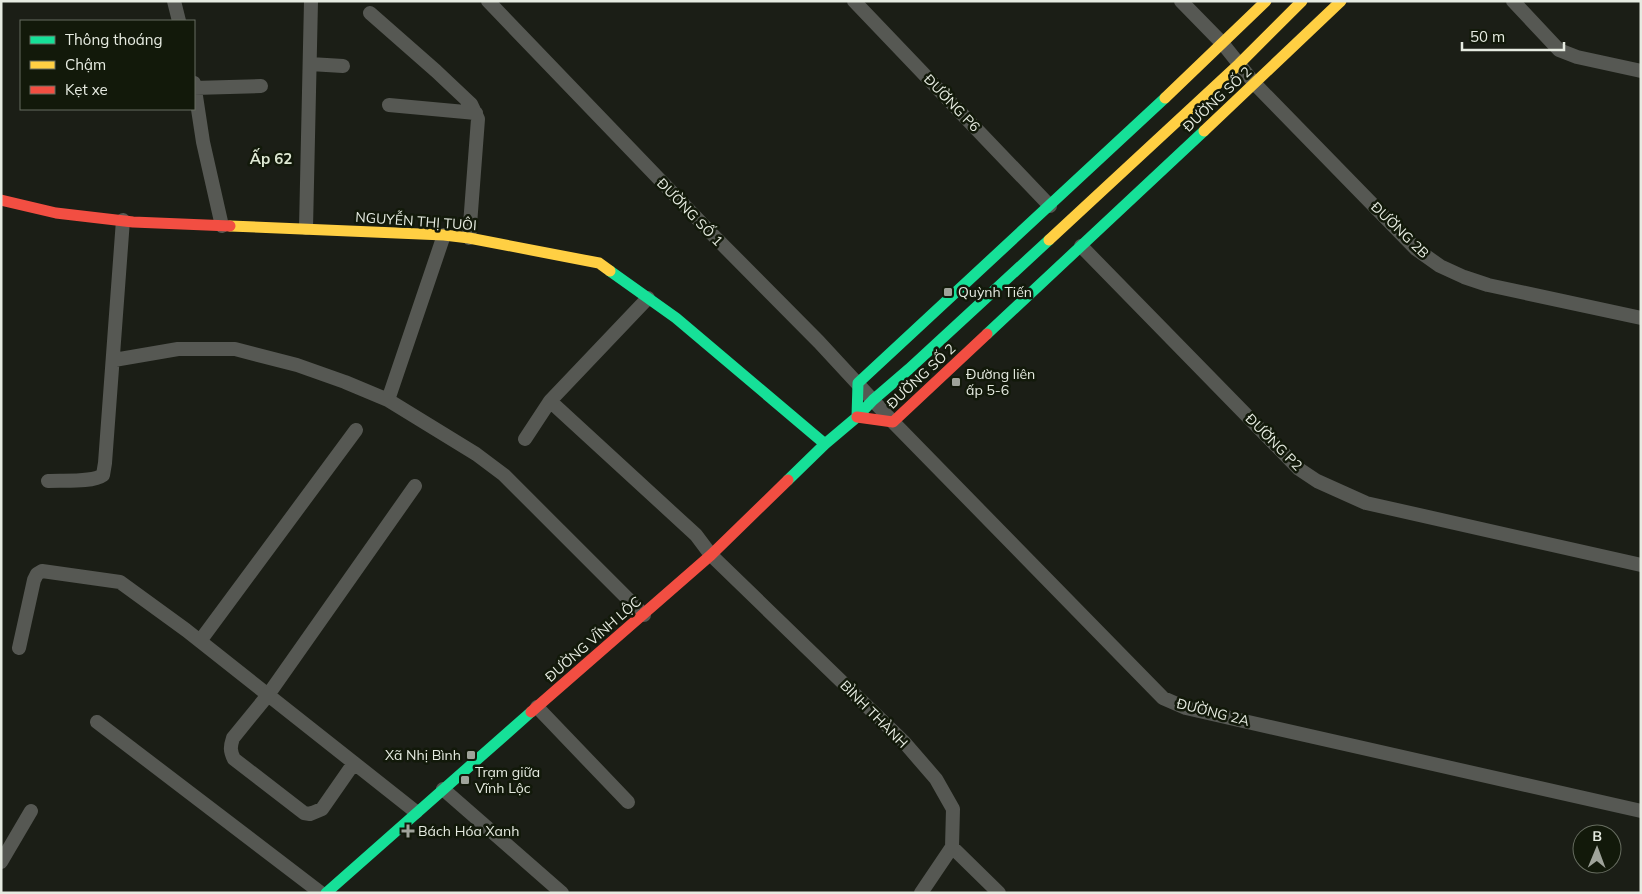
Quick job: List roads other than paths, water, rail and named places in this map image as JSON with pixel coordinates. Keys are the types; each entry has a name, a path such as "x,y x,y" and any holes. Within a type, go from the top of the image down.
{"main road":[{"path":"857,417 858,383 1050,206 1223,44 1266,1"},
{"name":"ĐƯỜNG SỐ 2","path":"873,400 909,369 1239,64 1302,1"},
{"name":"ĐƯỜNG SỐ 2","path":"857,417 893,422 1255,84 1340,1"},
{"name":"NGUYỄN THỊ TUÔI","path":"1,200 56,213 123,220 444,235 599,263 676,318 824,444"},
{"name":"ĐƯỜNG VĨNH LỘC","path":"326,893 711,555 824,444 857,417 873,400"}],"street":[{"path":"174,1 179,20"},
{"path":"306,228 310,1"},
{"name":"ĐƯỜNG SỐ 1","path":"488,1 858,383 893,422"},
{"name":"ĐƯỜNG P6","path":"854,1 1050,206"},
{"name":"ĐƯỜNG 2B","path":"1181,1 1223,44 1255,84 1416,249 1440,266 1464,277 1488,284 1641,318"},
{"path":"1513,1 1559,50 1577,57 1641,71"},
{"path":"370,13 471,104 476,113 478,119 477,152 469,238"},
{"path":"310,64 343,66"},
{"path":"195,85 260,86"},
{"path":"195,91 203,142 222,226"},
{"path":"389,105 476,113"},
{"path":"48,481 100,478 103,475 114,360 123,220"},
{"path":"388,400 444,235"},
{"name":"ĐƯỜNG P2","path":"1081,246 1300,469 1317,481 1366,503 1641,565"},
{"path":"525,439 550,400 648,298"},
{"path":"114,360 178,349 235,349 297,364 388,400 476,454 504,475 644,615"},
{"name":"BÌNH THÀNH","path":"550,400 696,535 711,555 901,739 936,779 953,809 952,847"},
{"name":"ĐƯỜNG 2A","path":"893,422 1162,698 1186,708 1641,811"},
{"path":"200,641 356,430"},
{"path":"354,763 322,809 310,814 304,813 234,759 230,747 233,738 268,695 415,486"},
{"path":"19,648 37,574 42,571 120,582 200,641 416,812"},
{"path":"537,708 628,802"},
{"path":"97,722 321,893"},
{"path":"443,789 562,893"},
{"path":"1,862 31,811"},
{"path":"921,893 952,847 1000,893"}],"place":[{"name":"Quỳnh Tiến","path":"948,292"},
{"name":"Đường liên ấp 5-6","path":"956,382"},
{"name":"Xã Nhị Bình","path":"471,755"},
{"name":"Trạm giữa Vĩnh Lộc","path":"465,780"},
{"name":"Bách Hóa Xanh","path":"408,831"}],"district":[{"name":"Ấp 62","path":"271,159"}]}
